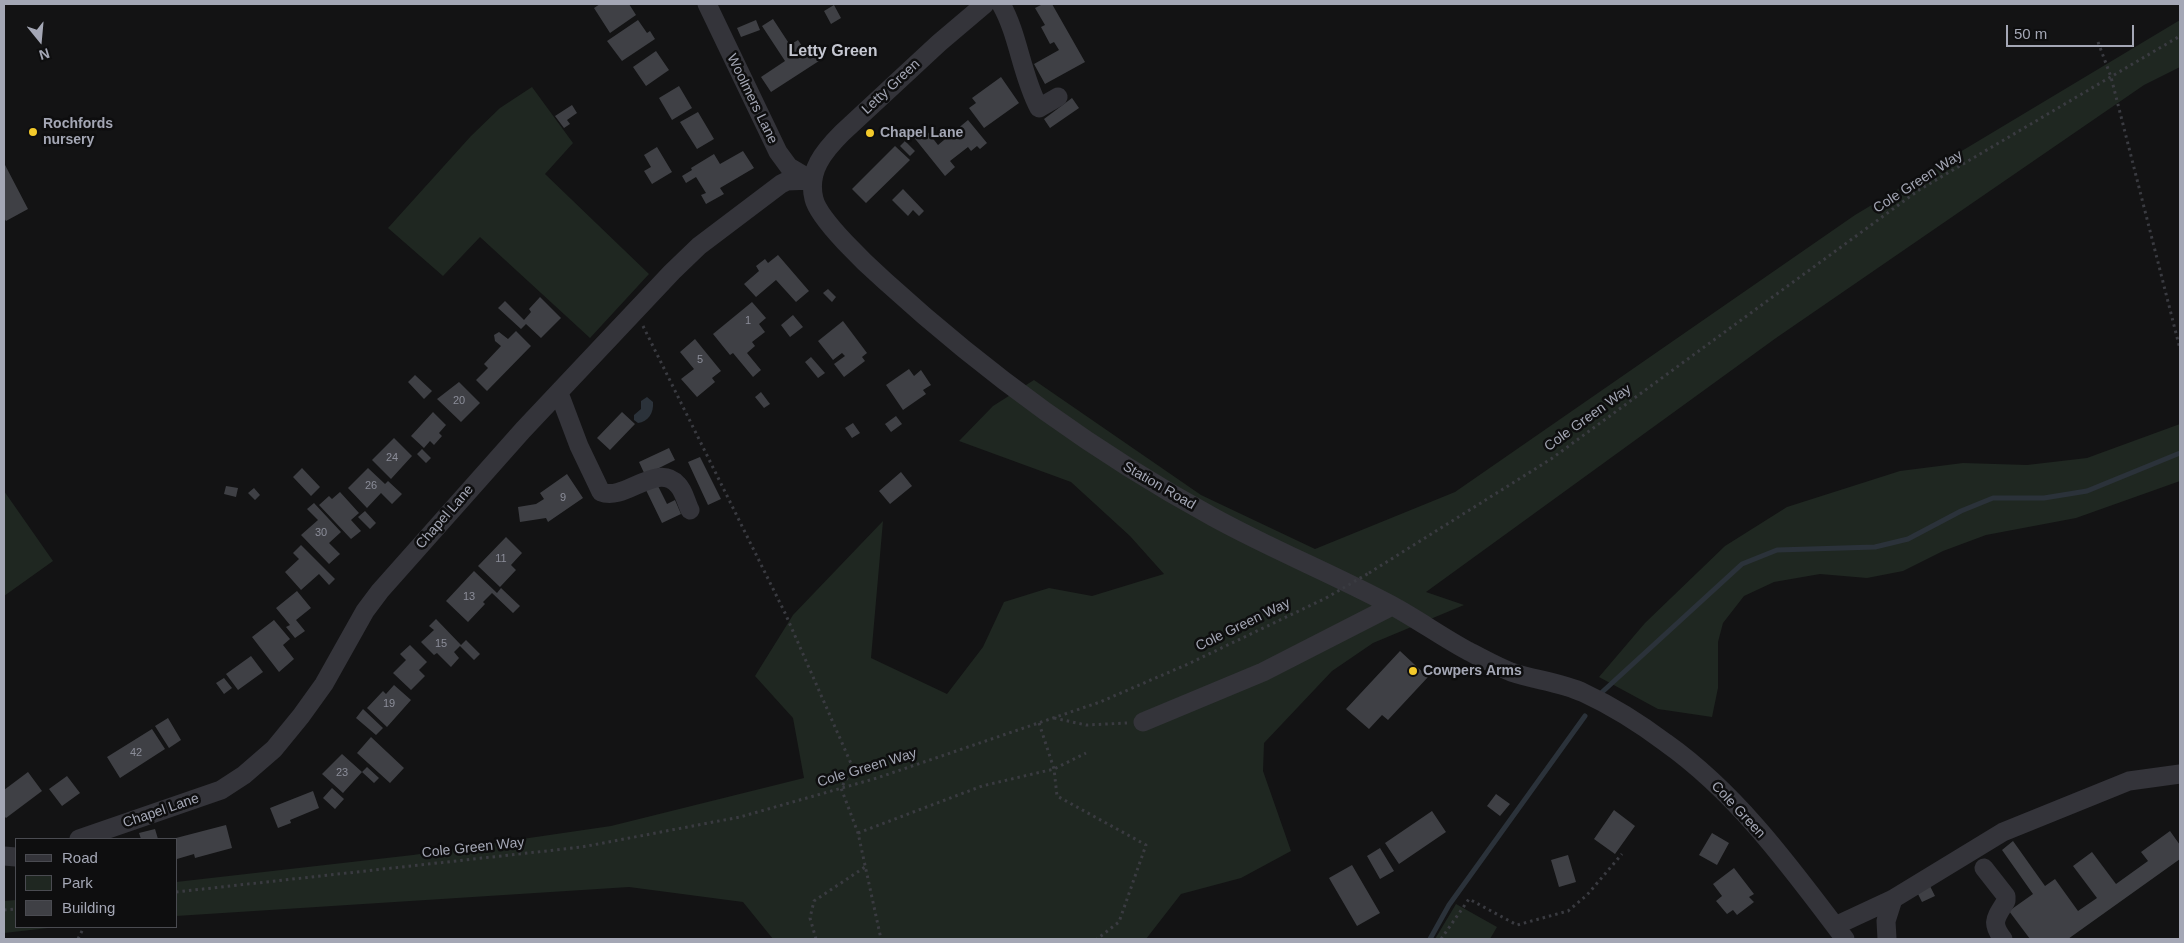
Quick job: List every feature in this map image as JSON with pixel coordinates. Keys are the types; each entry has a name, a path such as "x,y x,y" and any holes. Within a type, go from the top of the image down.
{"street":[{"name":"Woolmers Lane","path":"707,4 778,152 789,167 812,180"},
{"name":"Letty Green","path":"812,180 814,170 829,147 939,42 985,4"},
{"path":"1000,4 1009,22 1023,72 1040,108 1058,97"},
{"name":"Chapel Lane","path":"82,838 221,790 244,775 274,749 324,684 365,611 380,591 479,478 559,393 699,246 760,198 787,181 812,180"},
{"name":"Station Road","path":"812,180 814,199 823,216 869,266 972,357 1050,417 1133,471 1215,518 1392,606 1464,648 1510,671 1581,691"},
{"path":"559,393 579,446 601,492 616,494 661,477 674,481 680,486 690,510"},
{"path":"1143,722 1263,672 1392,606"},
{"name":"Cole Green","path":"1581,691 1666,743 1724,791 1764,836 1840,932"},
{"path":"1840,932 2003,832 2129,781 2180,774"},
{"path":"1984,868 2006,896 2006,901 1994,922 1996,930 2003,939"},
{"path":"1887,939 1886,921 1893,899"}],"path":[{"name":"Cole Green Way","path":"178,892 582,847 740,817 841,788 1100,702 1179,668 1326,598 1369,573 1552,459 1919,190 2180,36"},
{"path":"2098,42 2111,77 2180,349"},
{"path":"636,312 785,613 853,768 841,788 858,834 880,939"},
{"path":"1054,718 1086,725 1143,722"},
{"path":"1038,723 1054,769 1057,796 1146,845 1119,922 1098,939"},
{"path":"858,834 982,786 1054,769 1086,752"},
{"path":"1441,939 1469,899 1518,925 1568,911 1587,896 1622,854"},
{"path":"816,939 810,918 814,901 865,867"}],"green space":[{"path":"2180,20 2180,67 2144,85 1776,338 1426,592 1464,605 1373,643 1332,671 1264,743 1263,771 1291,851 1241,878 1181,894 1146,939 773,939 743,902 629,887 178,916 178,882 413,855 611,826 804,778 793,718 755,676 793,615 883,521 871,658 947,694 983,647 1004,602 1049,588 1092,596 1164,574 1130,536 1071,482 959,441 993,406 1034,380 1201,495 1315,549 1455,492 1855,215"},
{"path":"532,87 573,143 545,174 649,274 590,338 480,237 443,276 388,228 471,136 500,108"},
{"path":"2180,424 2180,481 2076,518 1986,535 1943,551 1903,571 1867,578 1820,574 1774,582 1744,596 1723,623 1718,642 1718,688 1712,717 1658,709 1599,677 1645,623 1725,546 1787,507 1900,471 1963,463 2027,465 2087,458"},
{"path":"4,491 53,561 4,596"},
{"path":"15,900 15,928 48,928 4,933 4,901"},
{"path":"1456,904 1497,927 1490,939 1435,939"}],"shaded area":[{"path":"647,397 653,402 651,413 645,421 638,423 634,420 634,415 641,409 641,401"}],"building":[{"path":"600,4 629,4 636,15 610,33 594,8"},
{"path":"1043,4 1052,4 1085,62 1045,84 1034,64 1059,50 1054,42 1050,44 1041,27 1045,25 1035,8"},
{"path":"834,5 841,18 831,24 824,11"},
{"path":"773,19 790,45 798,40 806,52 814,47 822,59 771,92 761,77 785,61 762,26"},
{"path":"638,20 647,33 650,31 655,39 622,61 607,41"},
{"path":"756,20 760,30 741,37 737,28"},
{"path":"656,51 669,70 646,86 633,67"},
{"path":"1001,77 1019,103 984,128 969,108 976,103 972,98"},
{"path":"679,86 692,108 672,120 659,98"},
{"path":"1072,98 1079,108 1050,128 1044,119"},
{"path":"572,105 577,113 567,120 570,124 564,128 555,116"},
{"path":"698,112 714,139 697,149 680,122"},
{"path":"968,120 987,143 980,149 977,146 971,151 968,147 950,161 955,167 945,176 912,135 923,126 938,145"},
{"path":"905,141 915,151 910,156 900,146"},
{"path":"895,146 910,160 866,203 852,189"},
{"path":"657,147 672,172 652,184 644,171 651,167 644,155"},
{"path":"743,151 754,168 720,188 724,194 706,204 701,195 706,193 696,177 686,183 682,176 714,154 720,164"},
{"path":"4,163 28,209 6,221 4,218"},
{"path":"903,189 924,211 919,216 913,210 908,216 892,200"},
{"path":"778,255 809,291 796,302 776,280 756,297 744,284 759,271 756,266 765,259 768,263"},
{"path":"828,289 836,297 832,302 823,293"},
{"path":"540,297 561,318 541,338 526,324 521,329 498,308 505,301 524,320 531,312 529,309"},
{"path":"752,302 766,318 759,324 765,332 752,342 755,346 747,353 761,370 753,377 733,353 730,355 713,334"},
{"path":"793,315 803,327 790,337 781,325"},
{"path":"843,321 867,353 862,357 865,361 844,377 834,364 845,356 842,353 833,360 818,341"},
{"path":"516,331 531,346 487,391 476,380 488,368 484,364 501,346 495,341 494,335 499,332 508,339"},
{"path":"695,339 721,371 712,378 715,382 697,397 681,379 694,369 680,352"},
{"path":"811,357 825,373 818,378 805,362"},
{"path":"909,369 914,376 921,370 931,385 923,390 926,394 903,410 886,385"},
{"path":"415,375 432,391 424,399 408,382"},
{"path":"459,382 480,403 461,422 437,399"},
{"path":"761,392 770,404 764,408 755,397"},
{"path":"433,412 446,425 439,433 442,436 434,445 430,441 424,448 411,436"},
{"path":"622,412 635,424 610,450 597,438"},
{"path":"896,416 902,424 891,432 885,424"},
{"path":"853,423 860,433 852,438 845,428"},
{"path":"394,438 412,456 391,479 372,460"},
{"path":"669,448 675,460 645,475 639,462"},
{"path":"422,449 431,458 426,463 417,454"},
{"path":"700,457 721,499 708,505 688,462"},
{"path":"302,468 320,487 311,496 293,477"},
{"path":"368,468 385,484 388,481 402,494 392,504 381,493 367,508 348,488"},
{"path":"901,472 912,486 890,504 879,491"},
{"path":"567,474 583,498 548,522 546,518 520,522 518,507 536,504 544,499 540,493"},
{"path":"657,484 667,504 675,500 681,514 662,523 646,490"},
{"path":"226,486 238,488 236,497 224,494"},
{"path":"254,488 260,495 255,500 248,493"},
{"path":"340,492 359,513 351,520 361,531 351,539 319,505 329,496 332,499"},
{"path":"314,503 341,532 329,543 340,554 329,564 301,535 318,520 307,509"},
{"path":"365,511 376,523 370,529 358,517"},
{"path":"506,537 522,553 511,565 516,570 500,587 478,566"},
{"path":"301,545 335,579 329,585 319,574 301,590 285,572 299,559 293,553"},
{"path":"474,571 497,593 501,588 520,606 513,613 492,593 483,602 485,604 468,622 446,601"},
{"path":"297,591 311,608 296,620 305,631 295,638 286,627 290,625 276,608"},
{"path":"436,619 461,645 466,640 480,654 474,660 460,646 454,652 459,658 451,667 437,653 434,655 421,642 434,630 429,626"},
{"path":"274,620 290,639 283,645 294,659 279,672 252,637"},
{"path":"410,645 427,662 419,670 425,676 411,690 393,673 406,660 400,654"},
{"path":"1400,651 1428,677 1388,720 1382,715 1369,729 1346,709"},
{"path":"251,656 263,672 238,690 226,674"},
{"path":"224,678 232,688 224,694 216,683"},
{"path":"394,685 411,700 387,727 367,708 383,691 386,694"},
{"path":"363,709 383,728 376,735 356,718"},
{"path":"168,718 181,740 169,748 155,726"},
{"path":"152,729 165,749 120,778 107,757"},
{"path":"371,737 404,768 390,783 357,753"},
{"path":"342,754 362,772 343,793 322,774"},
{"path":"367,767 379,778 374,783 362,772"},
{"path":"28,772 42,791 6,818 4,816 4,790"},
{"path":"67,776 80,793 62,806 49,789"},
{"path":"332,788 344,799 335,809 323,798"},
{"path":"313,791 319,808 290,820 291,823 278,828 270,808"},
{"path":"1496,794 1510,804 1500,816 1487,806"},
{"path":"1614,810 1635,826 1615,854 1594,839"},
{"path":"1432,811 1446,832 1399,864 1385,843"},
{"path":"226,825 232,848 195,858 194,854 178,859 178,838 176,838"},
{"path":"155,829 158,838 141,838 139,833"},
{"path":"2170,831 2180,845 2180,859 2068,939 2030,939 2009,911 2033,894 2002,850 2013,841 2045,886 2055,879 2078,911 2097,898 2073,866 2092,852 2116,884 2148,861 2141,852"},
{"path":"1712,833 1729,843 1717,865 1699,855"},
{"path":"1380,848 1394,871 1380,879 1367,856"},
{"path":"1568,855 1576,882 1559,887 1551,860"},
{"path":"1352,865 1380,913 1357,926 1329,878"},
{"path":"1734,868 1754,894 1749,897 1754,902 1737,915 1733,910 1727,914 1716,901 1722,896 1713,884"},
{"path":"1930,886 1935,896 1922,902 1917,892"}],"waterway":[{"path":"1600,694 1742,564 1777,550 1875,547 1908,539 1961,511 1993,498 2044,498 2087,491 2180,453"},
{"path":"1430,939 1449,905 1585,716"}],"place":[{"name":"Rochfords nursery","path":"33,132"},
{"name":"Chapel Lane","path":"870,133"},
{"name":"Cowpers Arms","path":"1413,671"}],"district":[{"name":"Letty Green","path":"833,52"}]}
